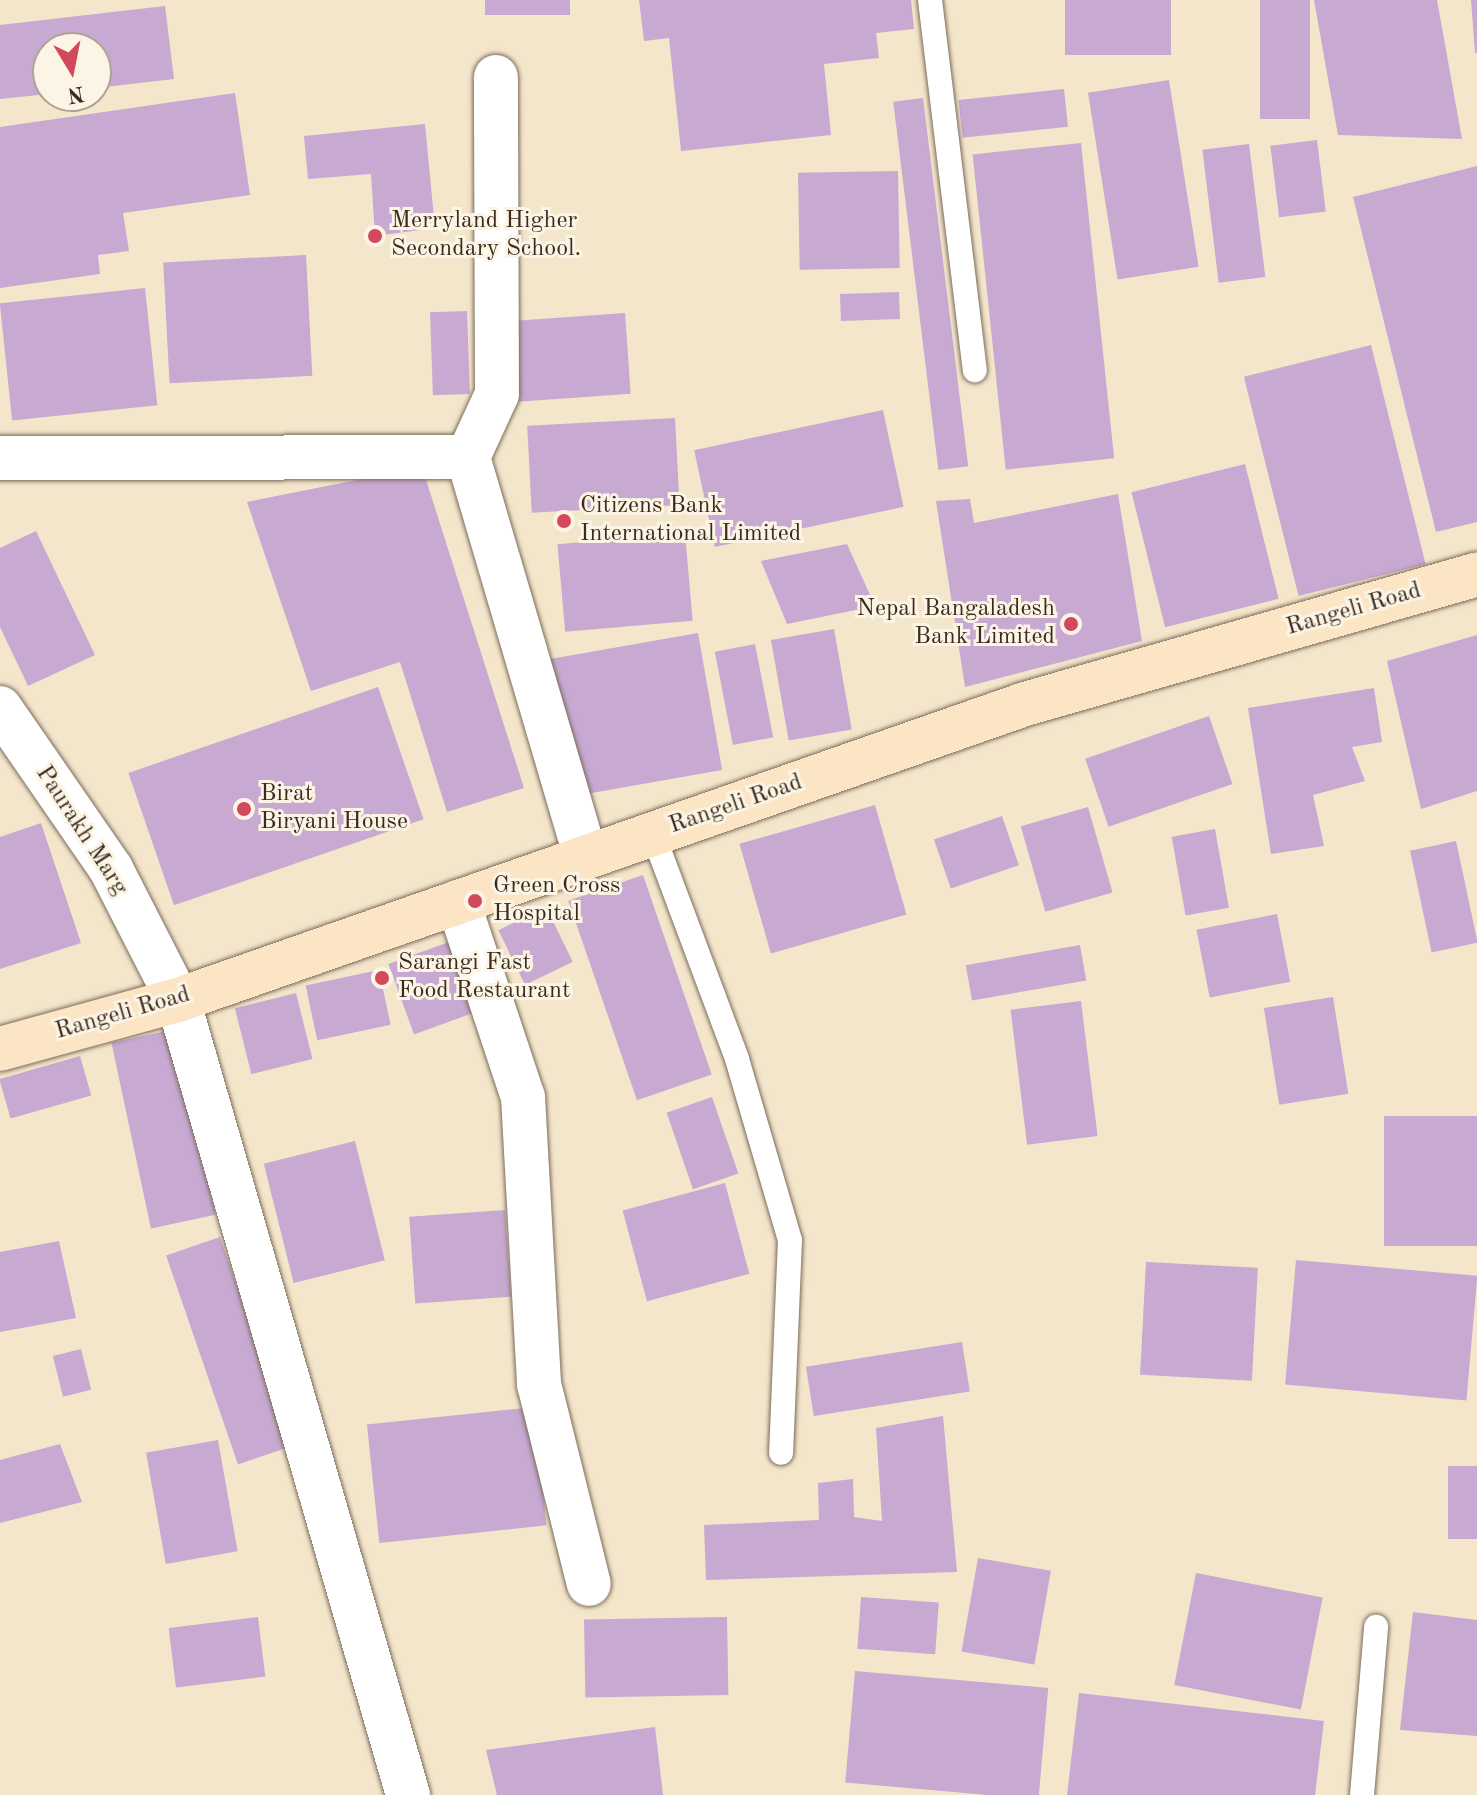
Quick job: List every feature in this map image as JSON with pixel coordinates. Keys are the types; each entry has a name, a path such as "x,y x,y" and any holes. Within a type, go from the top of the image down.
{"main road":[{"name":"Rangeli Road","path":"0,1049 178,1000 1025,704 1477,574"}],"street":[{"path":"496,77 497,394 468,457 586,857"},
{"path":"0,458 468,457"},
{"name":"Paurakh Marg","path":"0,708 111,869 178,1000 408,1795"},
{"path":"458,902 523,1097 539,1384 589,1584"}],"lane":[{"path":"930,0 975,370"},
{"path":"653,834 737,1059 790,1240 781,1453"},
{"path":"1362,1795 1376,1627"}],"building":[{"path":"485,0 570,0 570,15 485,15"},
{"path":"639,0 911,0 914,29 876,33 879,58 824,64 831,135 681,151 669,38 644,41"},
{"path":"1065,0 1171,0 1171,55 1065,55"},
{"path":"1260,0 1310,0 1310,119 1260,119"},
{"path":"1314,0 1437,0 1462,139 1338,135"},
{"path":"1471,0 1477,0 1477,53 1475,53"},
{"path":"165,6 174,79 112,86 112,32 32,32 32,96 0,99 0,25"},
{"path":"1169,80 1199,267 1118,280 1088,93"},
{"path":"1064,89 1068,127 963,138 959,100"},
{"path":"235,93 250,195 123,213 129,251 98,255 100,274 0,288 0,127"},
{"path":"923,98 968,466 938,470 893,102"},
{"path":"425,124 435,228 375,236 371,174 308,179 304,136"},
{"path":"1317,140 1326,211 1279,217 1270,146"},
{"path":"1081,143 1114,458 1006,470 973,154"},
{"path":"1249,144 1265,277 1219,283 1202,150"},
{"path":"1477,166 1477,522 1436,532 1353,197"},
{"path":"898,171 900,268 800,270 798,173"},
{"path":"306,255 312,376 170,383 163,262"},
{"path":"145,288 157,405 12,421 0,303"},
{"path":"899,292 900,319 841,321 840,294"},
{"path":"467,311 470,394 433,395 430,312"},
{"path":"625,313 631,394 518,402 512,321"},
{"path":"1371,345 1426,564 1299,596 1244,377"},
{"path":"883,410 904,507 715,547 694,450"},
{"path":"675,418 680,505 532,513 527,426"},
{"path":"1245,464 1279,599 1165,627 1131,492"},
{"path":"422,467 524,788 447,812 400,662 311,691 247,502"},
{"path":"1118,494 1142,641 965,687 936,501 970,499 974,523"},
{"path":"36,531 95,655 28,686 0,627 0,548"},
{"path":"685,533 693,621 565,632 557,544"},
{"path":"847,544 875,606 787,624 761,561"},
{"path":"834,629 852,729 789,741 771,640"},
{"path":"698,633 722,770 574,796 550,659"},
{"path":"1477,635 1477,791 1421,809 1387,661"},
{"path":"755,644 773,737 733,745 715,652"},
{"path":"378,687 424,819 174,905 128,773"},
{"path":"1374,688 1382,742 1352,747 1365,781 1313,795 1324,846 1271,854 1248,708"},
{"path":"1209,716 1232,784 1109,827 1085,759"},
{"path":"875,805 906,915 771,953 739,844"},
{"path":"1088,807 1113,893 1045,912 1021,826"},
{"path":"1002,816 1019,865 951,889 934,839"},
{"path":"41,823 81,943 0,969 0,837"},
{"path":"1215,829 1229,908 1186,915 1172,837"},
{"path":"1456,841 1477,943 1432,952 1410,851"},
{"path":"643,875 712,1075 637,1100 568,901"},
{"path":"546,907 573,962 525,985 498,930"},
{"path":"1277,914 1290,982 1210,997 1197,930"},
{"path":"457,939 483,1009 414,1034 388,964"},
{"path":"1080,945 1086,980 972,1001 966,965"},
{"path":"379,970 391,1025 317,1040 306,986"},
{"path":"296,993 312,1059 251,1074 235,1008"},
{"path":"1333,997 1348,1094 1279,1105 1264,1008"},
{"path":"1081,1001 1098,1136 1027,1145 1011,1010"},
{"path":"176,1029 216,1215 151,1229 111,1043"},
{"path":"80,1056 91,1095 11,1119 0,1079"},
{"path":"712,1097 738,1174 693,1189 667,1113"},
{"path":"1384,1116 1477,1116 1477,1246 1384,1246"},
{"path":"355,1141 385,1260 294,1283 264,1164"},
{"path":"725,1183 749,1274 647,1301 623,1210"},
{"path":"505,1210 511,1297 415,1303 409,1217"},
{"path":"220,1237 292,1446 238,1465 166,1256"},
{"path":"59,1241 76,1318 0,1332 0,1252"},
{"path":"1296,1260 1477,1276 1466,1400 1285,1385"},
{"path":"1146,1262 1258,1268 1252,1381 1140,1375"},
{"path":"962,1342 970,1391 814,1416 806,1367"},
{"path":"81,1349 91,1390 63,1397 53,1356"},
{"path":"534,1407 546,1525 379,1543 367,1425"},
{"path":"943,1416 957,1572 706,1580 704,1525 819,1520 818,1483 853,1479 854,1517 882,1521 876,1428"},
{"path":"218,1440 238,1551 166,1564 146,1453"},
{"path":"60,1444 82,1502 0,1523 0,1460"},
{"path":"1448,1466 1477,1466 1477,1539 1448,1539"},
{"path":"978,1558 1051,1571 1034,1664 962,1652"},
{"path":"1196,1573 1323,1598 1301,1710 1174,1685"},
{"path":"861,1597 939,1602 935,1654 857,1649"},
{"path":"1413,1612 1477,1620 1477,1736 1400,1730"},
{"path":"258,1617 265,1677 176,1688 169,1628"},
{"path":"727,1617 728,1695 585,1697 584,1619"},
{"path":"855,1671 1048,1688 1039,1795 987,1795 845,1783"},
{"path":"1079,1693 1324,1721 1315,1795 1067,1795"},
{"path":"655,1727 663,1795 497,1795 486,1750"}],"place":[{"name":"Merryland Higher Secondary School.","path":"375,236"},
{"name":"Citizens Bank International Limited","path":"564,521"},
{"name":"Nepal Bangaladesh Bank Limited","path":"1071,624"},
{"name":"Birat Biryani House","path":"244,809"},
{"name":"Green Cross Hospital","path":"475,901"},
{"name":"Sarangi Fast Food Restaurant","path":"382,978"}]}
